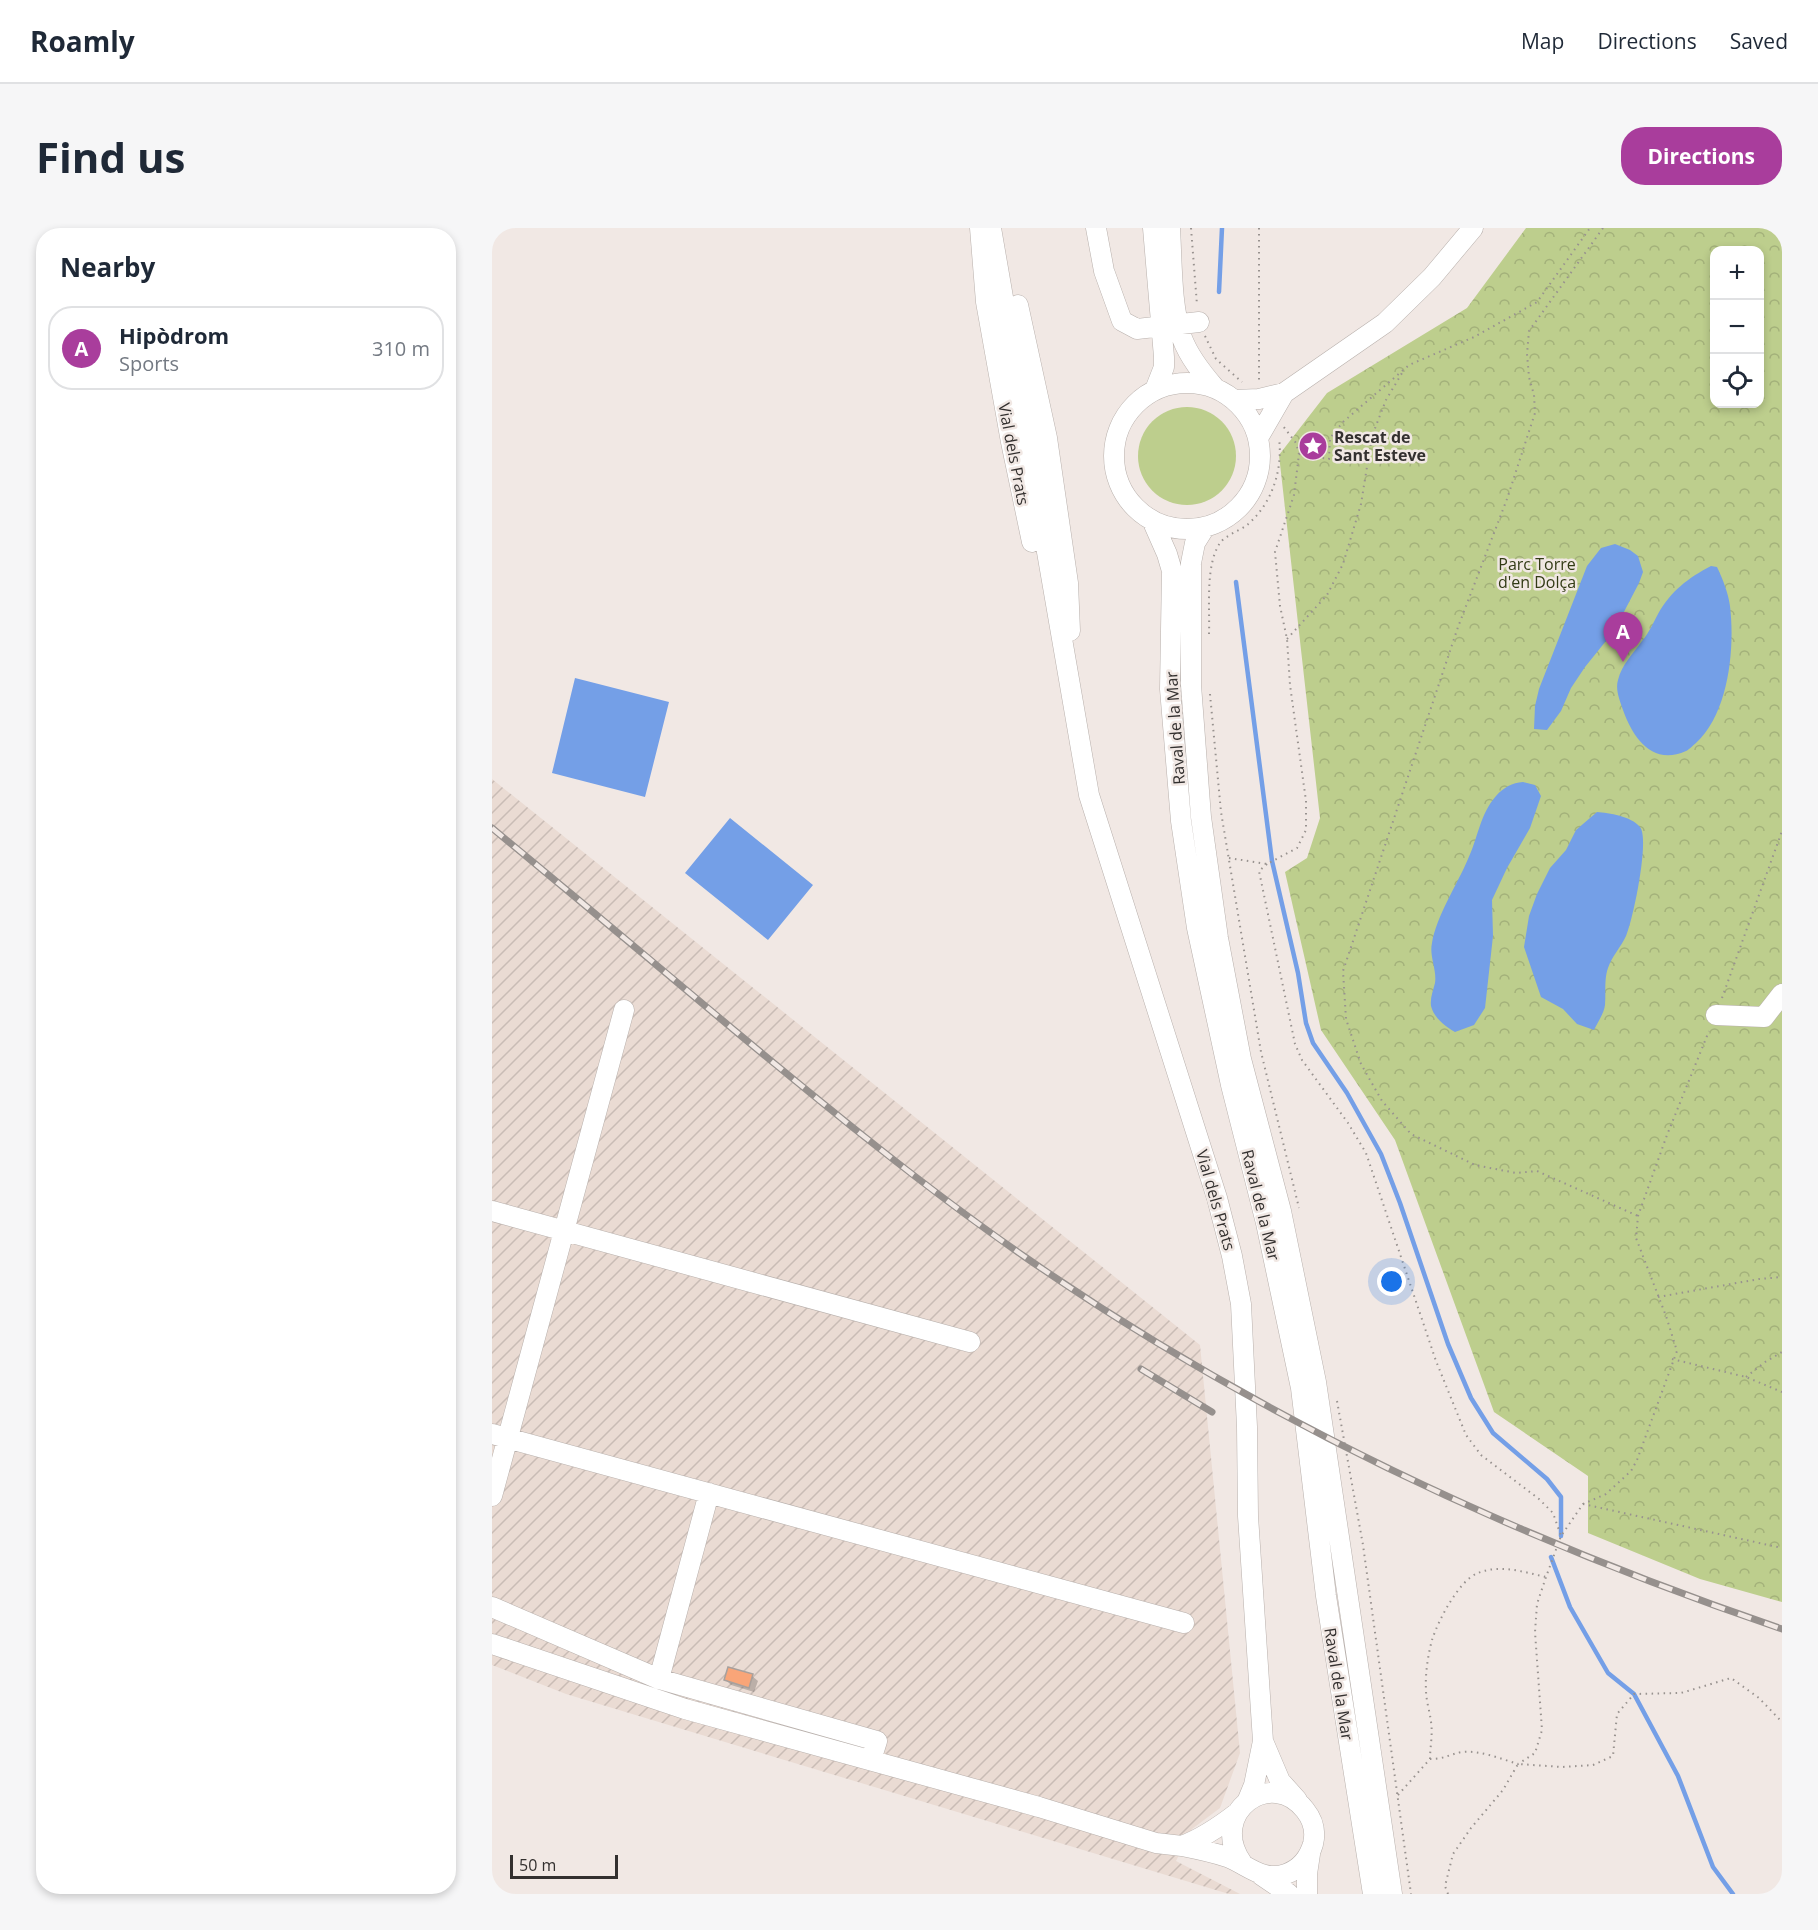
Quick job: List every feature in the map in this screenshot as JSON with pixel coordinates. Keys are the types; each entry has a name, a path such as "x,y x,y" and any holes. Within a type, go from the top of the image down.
{"street":[{"name":"Vial dels Prats","path":"980,228 986,302 1011,442 1048,611 1067,676"},
{"name":"Vial dels Prats","path":"992,228 1089,795 1217,1198 1233,1256 1241,1304 1247,1426 1248,1516 1263,1741 1254,1785 1233,1823 1232,1844 1242,1863"},
{"name":"Vial dels Prats","path":"1001,228 1047,438 1062,531 1071,627 1067,676"},
{"path":"1096,228 1104,271 1122,321 1137,329 1199,322"},
{"name":"Raval de la Mar","path":"1153,228 1169,325 1181,337 1192,358 1215,388 1234,400 1249,417 1258,438 1259,466 1250,493 1231,514 1205,527 1183,529 1162,525 1152,520 1126,497 1117,476 1114,453 1118,431 1122,421 1137,402 1155,390 1179,383 1215,388"},
{"name":"Raval de la Mar","path":"1155,390 1164,367 1169,325 1170,228"},
{"path":"1234,400 1259,399 1284,393 1385,323 1432,277 1473,228"},
{"path":"1258,438 1284,393"},
{"name":"Raval de la Mar","path":"1152,520 1172,571 1170,688 1181,821 1197,928 1231,1085 1266,1223 1301,1388 1326,1596 1373,1894"},
{"name":"Raval de la Mar","path":"1205,527 1196,543 1191,563 1191,686 1202,817 1215,916 1241,1059 1281,1212 1316,1382 1392,1894"},
{"path":"1716,1015 1764,1017 1782,994"},
{"path":"492,1496 500,1436 564,1231 624,1010"},
{"path":"492,1211 970,1342"},
{"path":"500,1436 1184,1623"},
{"path":"659,1678 709,1493"},
{"path":"492,1607 659,1678 877,1741 871,1760"},
{"path":"492,1644 685,1709 1039,1807 1156,1843 1210,1852 1242,1863 1289,1894"},
{"name":"Vial dels Prats","path":"1263,1741 1280,1781 1309,1815 1314,1828 1314,1841 1306,1874 1307,1894"},
{"path":"1182,1846 1217,1828 1255,1797 1274,1793 1293,1799 1301,1805"},
{"path":"1261,1875 1280,1876 1290,1873 1298,1868 1310,1854"}],"path":[{"path":"1191,228 1199,322 1216,359 1259,399"},
{"path":"1259,228 1259,399"},
{"path":"1299,454 1329,459 1330,438 1336,430 1409,365 1474,337 1537,302 1590,228"},
{"path":"1603,228 1529,331 1527,354 1535,413 1507,499 1458,627 1343,971 1346,1019 1361,1064 1382,1101 1411,1134 1475,1165 1516,1173 1537,1172 1638,1216"},
{"path":"1287,639 1327,595 1343,564 1361,504 1372,436 1386,400 1403,370"},
{"path":"1271,416 1284,427 1296,443 1299,454 1294,495 1275,552 1306,801 1306,830 1297,848 1267,864 1259,871 1295,1044 1302,1060 1348,1123 1366,1153 1437,1360 1466,1435 1481,1455 1539,1499 1552,1513 1561,1536"},
{"path":"1209,643 1211,565 1220,542 1247,525 1273,492 1279,467 1280,447 1278,430 1271,416"},
{"path":"1209,688 1221,813 1261,1052 1300,1216"},
{"path":"1448,1894 1445,1886 1453,1854 1503,1790 1518,1764 1535,1753 1542,1730 1535,1632 1537,1604 1561,1536 1584,1504 1606,1494 1631,1472 1651,1424 1672,1359 1677,1351 1636,1238 1638,1216 1667,1135 1716,1015 1782,831"},
{"path":"1229,858 1267,864"},
{"path":"1658,1297 1782,1277"},
{"path":"1746,1377 1782,1352"},
{"path":"1672,1359 1746,1377 1782,1392"},
{"path":"1337,1397 1363,1545 1411,1894"},
{"path":"1584,1504 1782,1548"},
{"path":"1398,1795 1430,1759 1432,1725 1426,1691 1428,1662 1432,1639 1459,1589 1476,1573 1492,1569 1516,1570 1546,1577"},
{"path":"1430,1759 1442,1759 1462,1752 1490,1756 1518,1764 1562,1767 1593,1766 1613,1756 1617,1714 1634,1694 1681,1693 1731,1678 1759,1698 1782,1722"}],"shaded area":[{"path":"492,779 1200,1345 1240,1753 1220,1808 1192,1829 1176,1861 1240,1894 1229,1894 566,1694 492,1665"}],"green space":[{"name":"Parc Torre d'en Dolça","path":"1526,228 1782,228 1782,1602 1700,1579 1588,1533 1588,1476 1494,1412 1395,1140 1321,1030 1285,872 1307,858 1320,818 1279,455 1327,393 1467,308"},
{"path":"1187,407 1197,408 1214,415 1228,429 1235,446 1235,466 1228,483 1214,497 1197,504 1187,505 1177,504 1160,497 1146,483 1139,466 1138,456 1139,446 1146,429 1160,415 1177,408"}],"water":[{"path":"1615,544 1638,556 1643,572 1639,583 1614,631 1571,688 1561,711 1547,730 1534,729 1535,706 1539,689 1587,566 1601,548"},
{"path":"1711,566 1717,567 1730,606 1730,660 1723,698 1707,730 1696,743 1686,751 1674,755 1663,755 1646,747 1632,730 1619,699 1618,680 1625,664 1647,635 1669,598 1688,580"},
{"path":"575,678 669,702 645,797 552,773"},
{"path":"1523,782 1535,785 1541,796 1530,828 1492,900 1493,936 1485,1008 1474,1025 1455,1032 1437,1018 1431,1006 1435,983 1431,953 1434,933 1491,803 1505,788"},
{"path":"1597,812 1620,816 1636,823 1643,834 1643,847 1636,898 1629,927 1608,968 1604,1008 1594,1030 1577,1024 1563,1009 1541,997 1524,947 1529,916 1550,868 1566,850 1576,830"},
{"path":"730,818 813,885 768,940 685,873"}],"building":[{"path":"728,1667 753,1674 749,1688 724,1680"}],"waterway":[{"path":"1219,292 1222,228"},
{"path":"1236,582 1272,861 1298,973 1306,1023 1313,1043 1347,1093 1381,1154 1448,1344 1471,1398 1493,1433 1547,1479 1561,1497 1561,1536"},
{"path":"1551,1557 1570,1607 1608,1673 1634,1694 1678,1776 1713,1867 1733,1894"}],"railway":[{"path":"492,828 877,1147 987,1230 1113,1315 1204,1370 1390,1469 1486,1514 1584,1555 1782,1629"},
{"path":"1141,1369 1212,1412"}],"place":[{"name":"Rescat de Sant Esteve","path":"1313,446"},
{"name":"Hipòdrom","path":"1623,662"}]}
